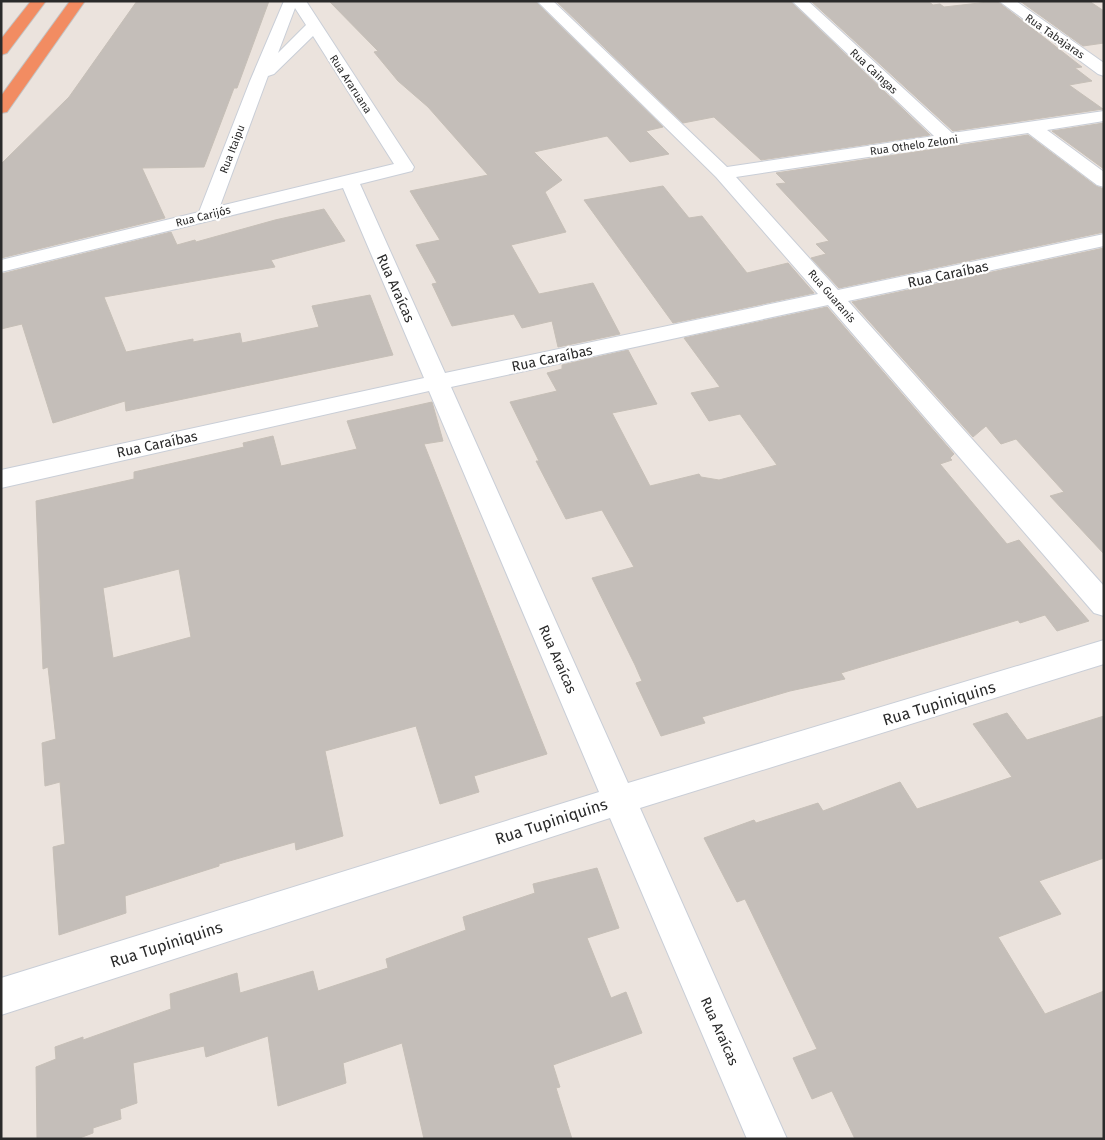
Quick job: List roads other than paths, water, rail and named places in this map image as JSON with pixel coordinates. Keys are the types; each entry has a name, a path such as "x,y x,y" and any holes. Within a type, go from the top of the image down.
{"highway":[{"path":"1,50 39,1"},
{"path":"1,108 78,1"}],"street":[{"name":"Rua Itaipu","path":"207,216 258,81 292,1"},
{"name":"Rua Araruana","path":"298,1 405,167"},
{"name":"Rua Guaranis","path":"544,1 724,173 1104,605"},
{"name":"Rua Caingas","path":"799,1 949,140"},
{"name":"Rua Tabajaras","path":"1006,1 1104,71"},
{"name":"Rua Itaipu","path":"258,81 314,26"},
{"name":"Rua Othelo Zeloni","path":"724,173 1104,116"},
{"path":"1032,128 1104,181"},
{"name":"Rua Carijós","path":"1,266 405,167"},
{"name":"Rua Araícas","path":"349,180 767,1139"},
{"name":"Rua Caraíbas","path":"1,479 438,382 1104,240"},
{"name":"Rua Tupiniquins","path":"1,997 619,800 1104,652"}]}
